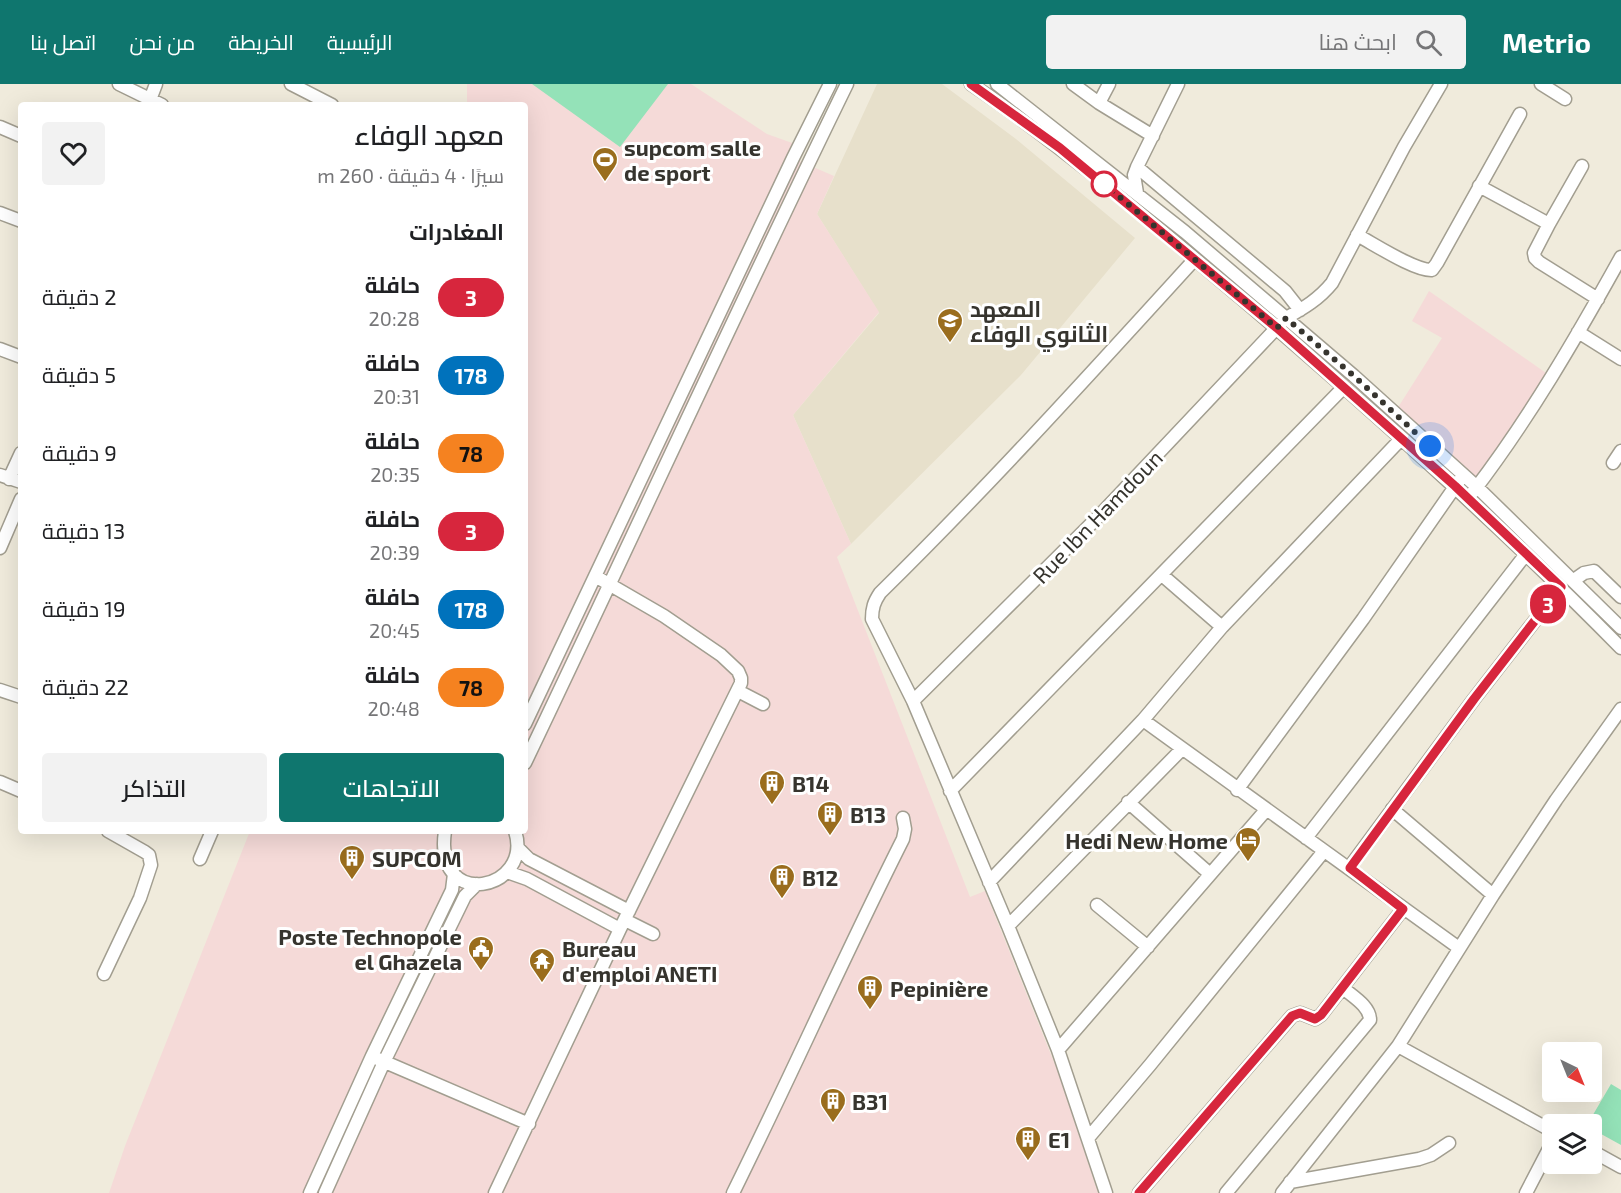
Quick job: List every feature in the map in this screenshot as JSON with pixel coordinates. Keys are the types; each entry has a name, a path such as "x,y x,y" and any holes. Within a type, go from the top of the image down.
{"street":[{"path":"119,84 151,102"},
{"path":"153,102 156,84"},
{"path":"291,84 326,102"},
{"path":"528,718 830,84"},
{"path":"528,757 695,399 847,84"},
{"path":"971,84 1060,148 1277,328 1468,498 1620,645"},
{"path":"997,84 1137,193 1354,376 1477,487 1621,628"},
{"path":"1073,84 1099,103 1154,136"},
{"path":"1099,103 1109,84"},
{"path":"1137,193 1134,176 1137,167 1178,84"},
{"name":"Rue Ibn Hamdoun","path":"913,701 1099,516 1286,318 1318,299 1332,284 1404,147 1441,84"},
{"path":"1541,84 1565,99"},
{"path":"1358,235 1411,264 1425,270 1432,270 1520,114"},
{"path":"0,126 18,135"},
{"path":"1582,166 1534,253 1539,262 1598,298"},
{"path":"1137,167 1285,291 1300,310"},
{"path":"1479,186 1549,224"},
{"path":"0,213 18,219"},
{"path":"1468,498 1512,438 1578,332 1621,257"},
{"path":"1106,1193 1058,1050 1008,927 913,701 872,619 874,602 880,593 951,523 1195,259"},
{"path":"1578,332 1621,358"},
{"path":"0,349 18,356"},
{"path":"950,791 1343,388"},
{"path":"988,882 1143,720 1222,627 1401,439"},
{"path":"1613,463 1621,451"},
{"path":"10,479 18,460"},
{"path":"1237,790 1363,619 1464,475"},
{"path":"0,548 18,506"},
{"path":"1306,838 1526,554"},
{"path":"1574,580 1584,573 1594,571 1621,597"},
{"path":"495,1193 625,920 738,691 741,678 732,664 721,654 595,576"},
{"path":"1162,576 1222,627"},
{"path":"1350,868 1392,809 1561,587"},
{"path":"0,690 18,696"},
{"path":"738,691 763,704"},
{"path":"1282,1193 1398,1046 1493,895 1556,800 1621,709"},
{"path":"1143,720 1459,948"},
{"path":"1008,927 1182,749"},
{"path":"0,782 18,790"},
{"path":"1128,802 1210,874"},
{"path":"1392,809 1493,895"},
{"path":"1058,1050 1266,810"},
{"path":"733,1193 903,839 905,829 903,818"},
{"path":"104,974 140,898 151,865 149,855 113,834"},
{"path":"200,859 211,834"},
{"path":"445,834 443,851 446,863 465,883 477,884 488,883 507,872 516,861 518,848 516,834"},
{"path":"518,848 529,859 625,920"},
{"path":"1089,1137 1324,851"},
{"path":"507,872 625,920 652,934"},
{"path":"310,1193 372,1056 452,890 454,874"},
{"path":"324,1193 384,1062 465,896 477,884"},
{"path":"1097,905 1148,946"},
{"path":"1139,1193 1292,1016 1300,1013 1310,1018 1318,1018 1403,909"},
{"path":"1226,1193 1370,1020 1370,1013 1366,1008 1343,988"},
{"path":"1398,1046 1542,1125"},
{"path":"372,1056 529,1124"},
{"path":"1290,1182 1419,1159 1431,1155 1449,1143"},
{"path":"1602,1157 1621,1167"},
{"path":"1526,1193 1542,1162"}],"shaded area":[{"path":"467,84 691,84 767,134 795,144 790,157 834,176 817,214 879,312 793,415 851,544 837,557 970,897 985,891 1058,1072 1098,1193 109,1193 125,1146 249,834 528,834 528,102 467,102"},
{"name":"المعهد الثانوي الوفاء","path":"877,84 942,84 1016,139 1135,238 1021,375 851,544 793,415 879,313 817,214"},
{"path":"1429,291 1546,373 1478,480 1397,409 1442,338 1412,321"}],"green space":[{"path":"532,84 668,84 620,147"},
{"path":"1611,1084 1621,1090 1621,1145 1602,1135 1602,1114 1593,1114"}],"bus line":[{"name":"3","path":"971,84 1060,148 1277,328 1455,486 1561,587 1474,699 1350,868 1403,909 1321,1015 1315,1019 1300,1013 1292,1016 1139,1193"}],"place":[{"name":"supcom salle de sport","path":"605,183"},
{"name":"المعهد الثانوي الوفاء","path":"950,344"},
{"name":"B14","path":"772,806"},
{"name":"B13","path":"830,837"},
{"name":"Hedi New Home","path":"1248,863"},
{"name":"SUPCOM","path":"352,881"},
{"name":"B12","path":"782,900"},
{"name":"Poste Technopole el Ghazela","path":"481,972"},
{"name":"Bureau d'emploi ANETI","path":"542,984"},
{"name":"Pepinière","path":"870,1011"},
{"name":"B31","path":"833,1124"},
{"name":"E1","path":"1028,1162"}],"route":[{"path":"1104,184 1277,328 1286,318 1354,376 1430,446"}]}
